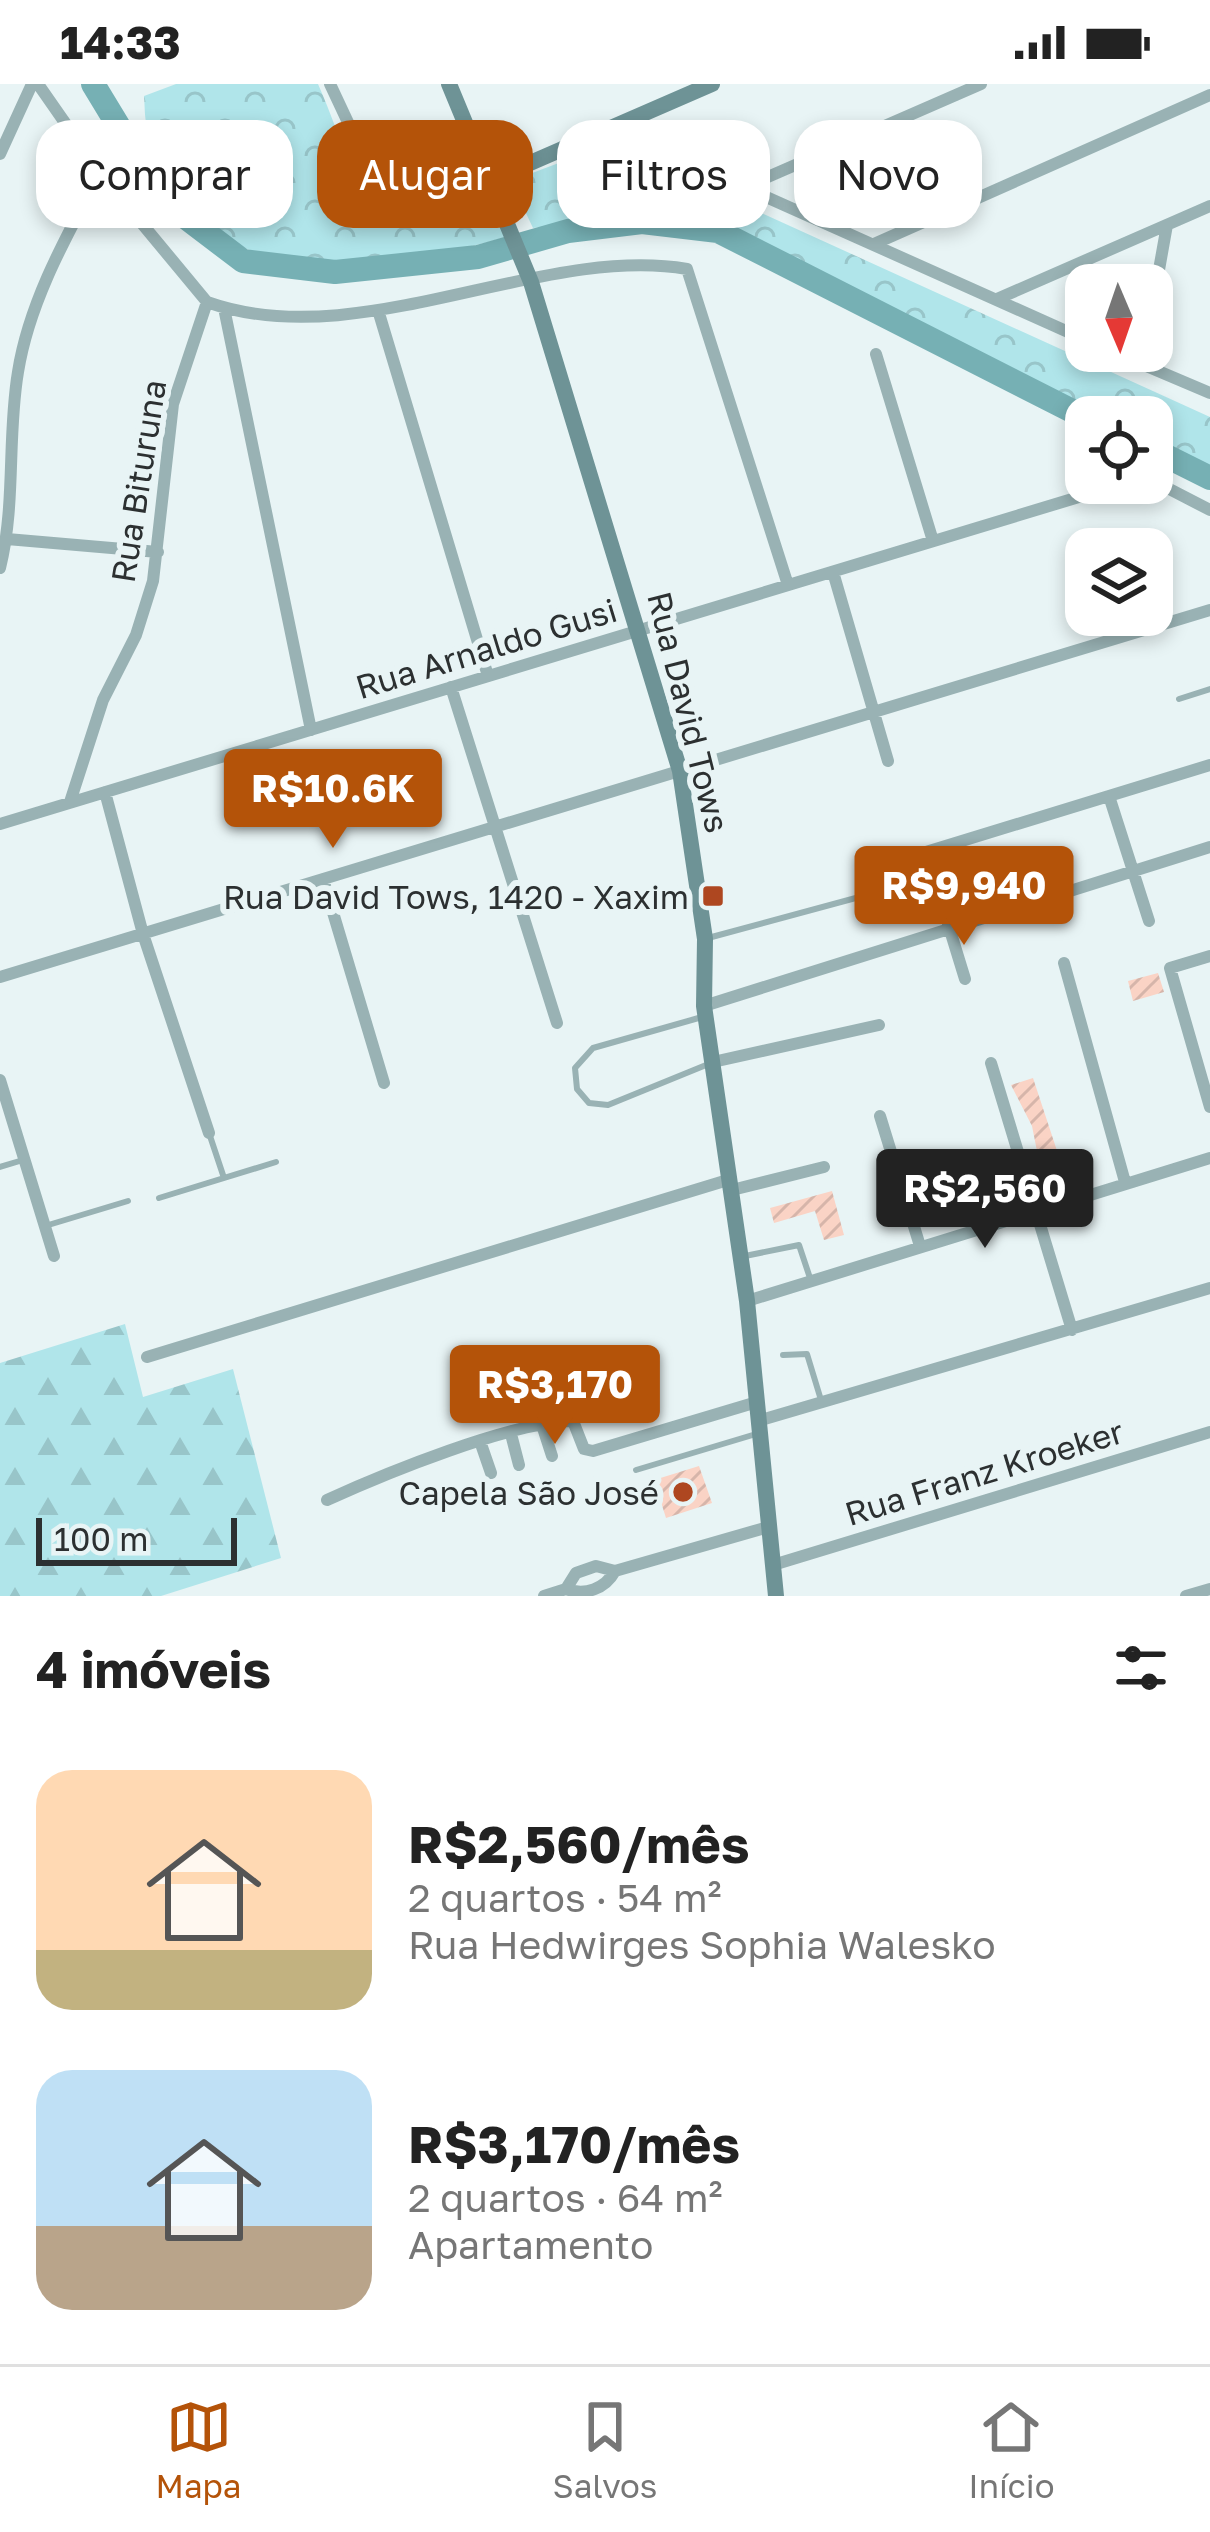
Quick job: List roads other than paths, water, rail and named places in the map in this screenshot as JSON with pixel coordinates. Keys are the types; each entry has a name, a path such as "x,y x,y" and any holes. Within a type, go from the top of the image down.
{"street":[{"path":"0,154 35,84 61,120"},
{"path":"330,84 347,120"},
{"name":"Rua David Tows","path":"449,84 465,120"},
{"path":"630,120 712,84"},
{"path":"770,176 981,84"},
{"path":"874,244 1210,95"},
{"path":"770,197 1065,330"},
{"path":"997,299 1210,206"},
{"path":"1160,264 1167,225"},
{"path":"0,568 7,539 18,367 52,267 72,228"},
{"path":"146,228 207,302 224,308 310,314 378,310 528,274 653,263 687,269 788,585"},
{"name":"Rua David Tows","path":"510,228 640,630 680,771 705,939 705,1011 747,1301 776,1596"},
{"name":"Rua Bituruna","path":"70,802 104,700 136,635 158,552 173,404 207,302"},
{"path":"224,308 311,730"},
{"path":"378,310 488,676"},
{"path":"876,354 933,541"},
{"path":"1170,372 1210,393"},
{"path":"1173,491 1210,510"},
{"name":"Rua Arnaldo Gusi","path":"0,824 1065,501"},
{"path":"7,539 158,552"},
{"path":"833,572 888,761"},
{"path":"0,977 1210,610"},
{"path":"451,687 556,1024"},
{"path":"965,979 926,852 1210,765"},
{"path":"105,792 143,934 208,1133"},
{"path":"1109,796 1149,921"},
{"path":"705,1011 950,927 1210,847"},
{"path":"323,879 384,1083"},
{"path":"1210,956 1170,968 1210,1107"},
{"path":"1064,963 1125,1182"},
{"path":"713,1062 879,1024"},
{"path":"1194,1052 1210,1047"},
{"path":"991,1063 1072,1330"},
{"path":"0,1080 53,1256"},
{"path":"880,1116 920,1246"},
{"path":"747,1301 1210,1158"},
{"path":"147,1357 732,1185 824,1167"},
{"path":"759,1427 821,1403 1210,1288"},
{"path":"327,1501 392,1471 542,1425 573,1420 584,1449 592,1451 757,1402"},
{"path":"542,1425 552,1456"},
{"name":"Rua Franz Kroeker","path":"773,1565 1210,1432"},
{"path":"511,1434 519,1465"},
{"path":"481,1444 491,1473"},
{"path":"566,1589 576,1573 589,1568 616,1571 768,1527"},
{"path":"544,1596 566,1589 587,1594 608,1584 616,1571"},
{"path":"1186,1596 1210,1589"}],"lane":[{"path":"1179,699 1210,689"},
{"path":"705,939 900,886"},
{"path":"705,1011 593,1048 575,1068 577,1089 589,1103 608,1105 713,1062"},
{"path":"208,1133 224,1178"},
{"path":"0,1167 22,1160"},
{"path":"159,1198 276,1162"},
{"path":"44,1226 128,1201"},
{"path":"741,1258 799,1245 811,1280"},
{"path":"783,1355 807,1354 821,1403"},
{"path":"637,1470 759,1427"}],"waterway":[{"path":"93,84 164,201 243,261 335,272 478,257 568,231 642,222 718,231 1065,407"},
{"path":"1173,460 1210,478"}],"place":[{"name":"Rua David Tows, 1420 - Xaxim","path":"713,896"},
{"name":"Capela São José","path":"683,1492"}]}
